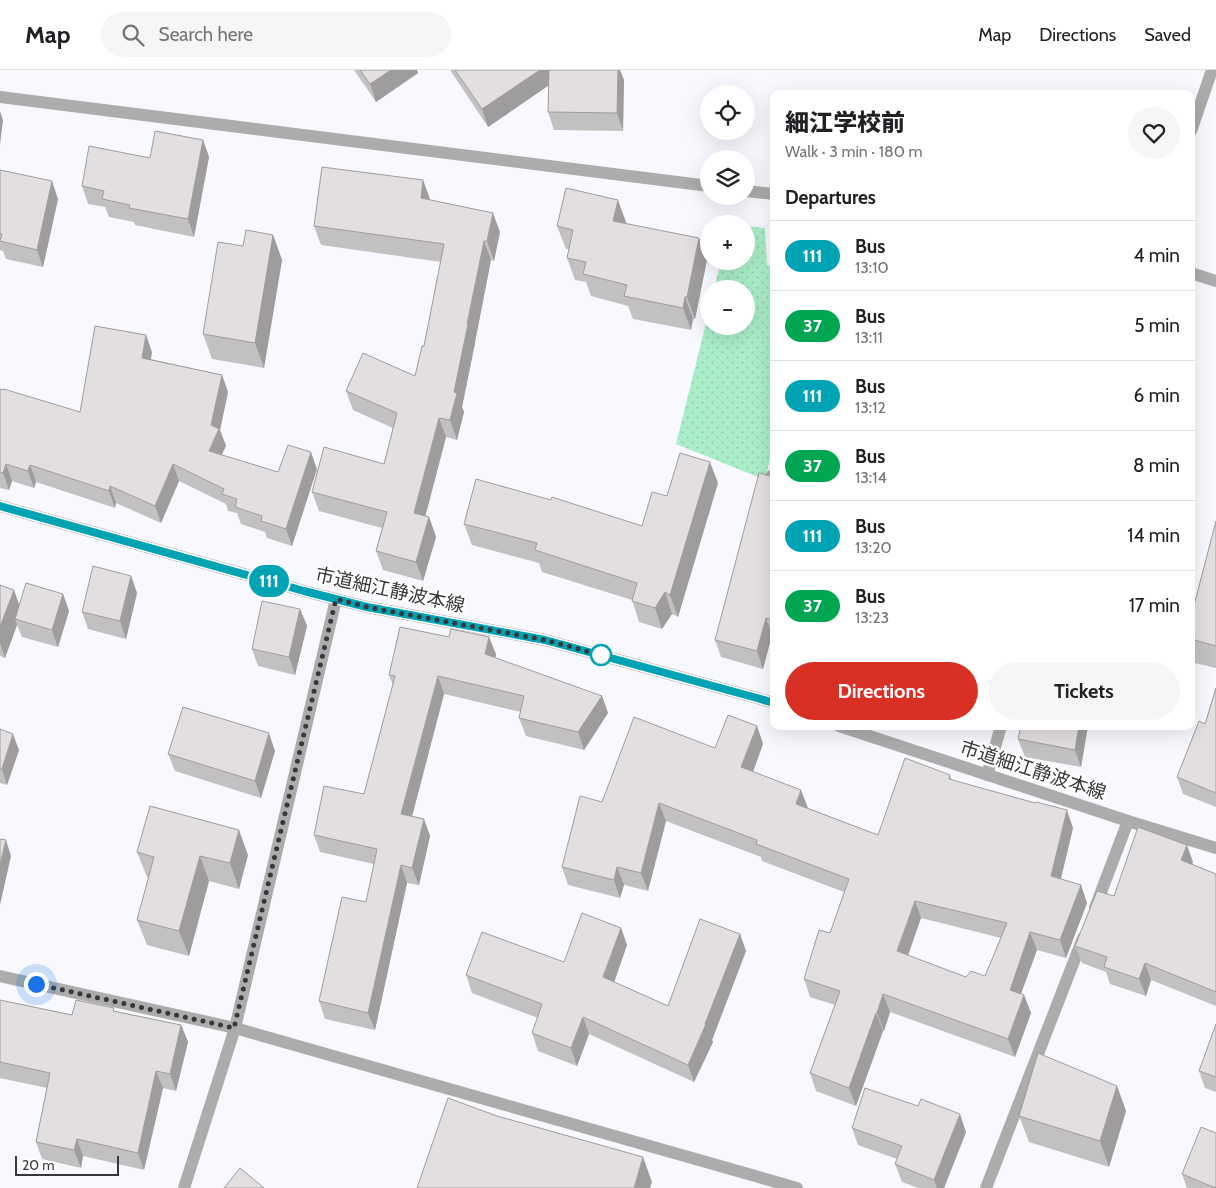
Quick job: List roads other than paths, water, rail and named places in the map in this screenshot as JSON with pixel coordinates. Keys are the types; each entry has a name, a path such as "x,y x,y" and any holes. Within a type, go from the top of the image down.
{"street":[{"path":"1195,119 1212,70"},
{"path":"0,97 700,185"},
{"path":"755,192 770,194"},
{"path":"1195,274 1216,280"},
{"name":"市道細江静波本線","path":"0,506 367,607 545,640 770,702"},
{"path":"184,1188 234,1028 336,599"},
{"name":"市道細江静波本線","path":"851,730 1128,822 1216,848"},
{"path":"987,775 1000,730"},
{"path":"986,1188 1128,822"},
{"path":"0,976 234,1028 797,1188"}]}
